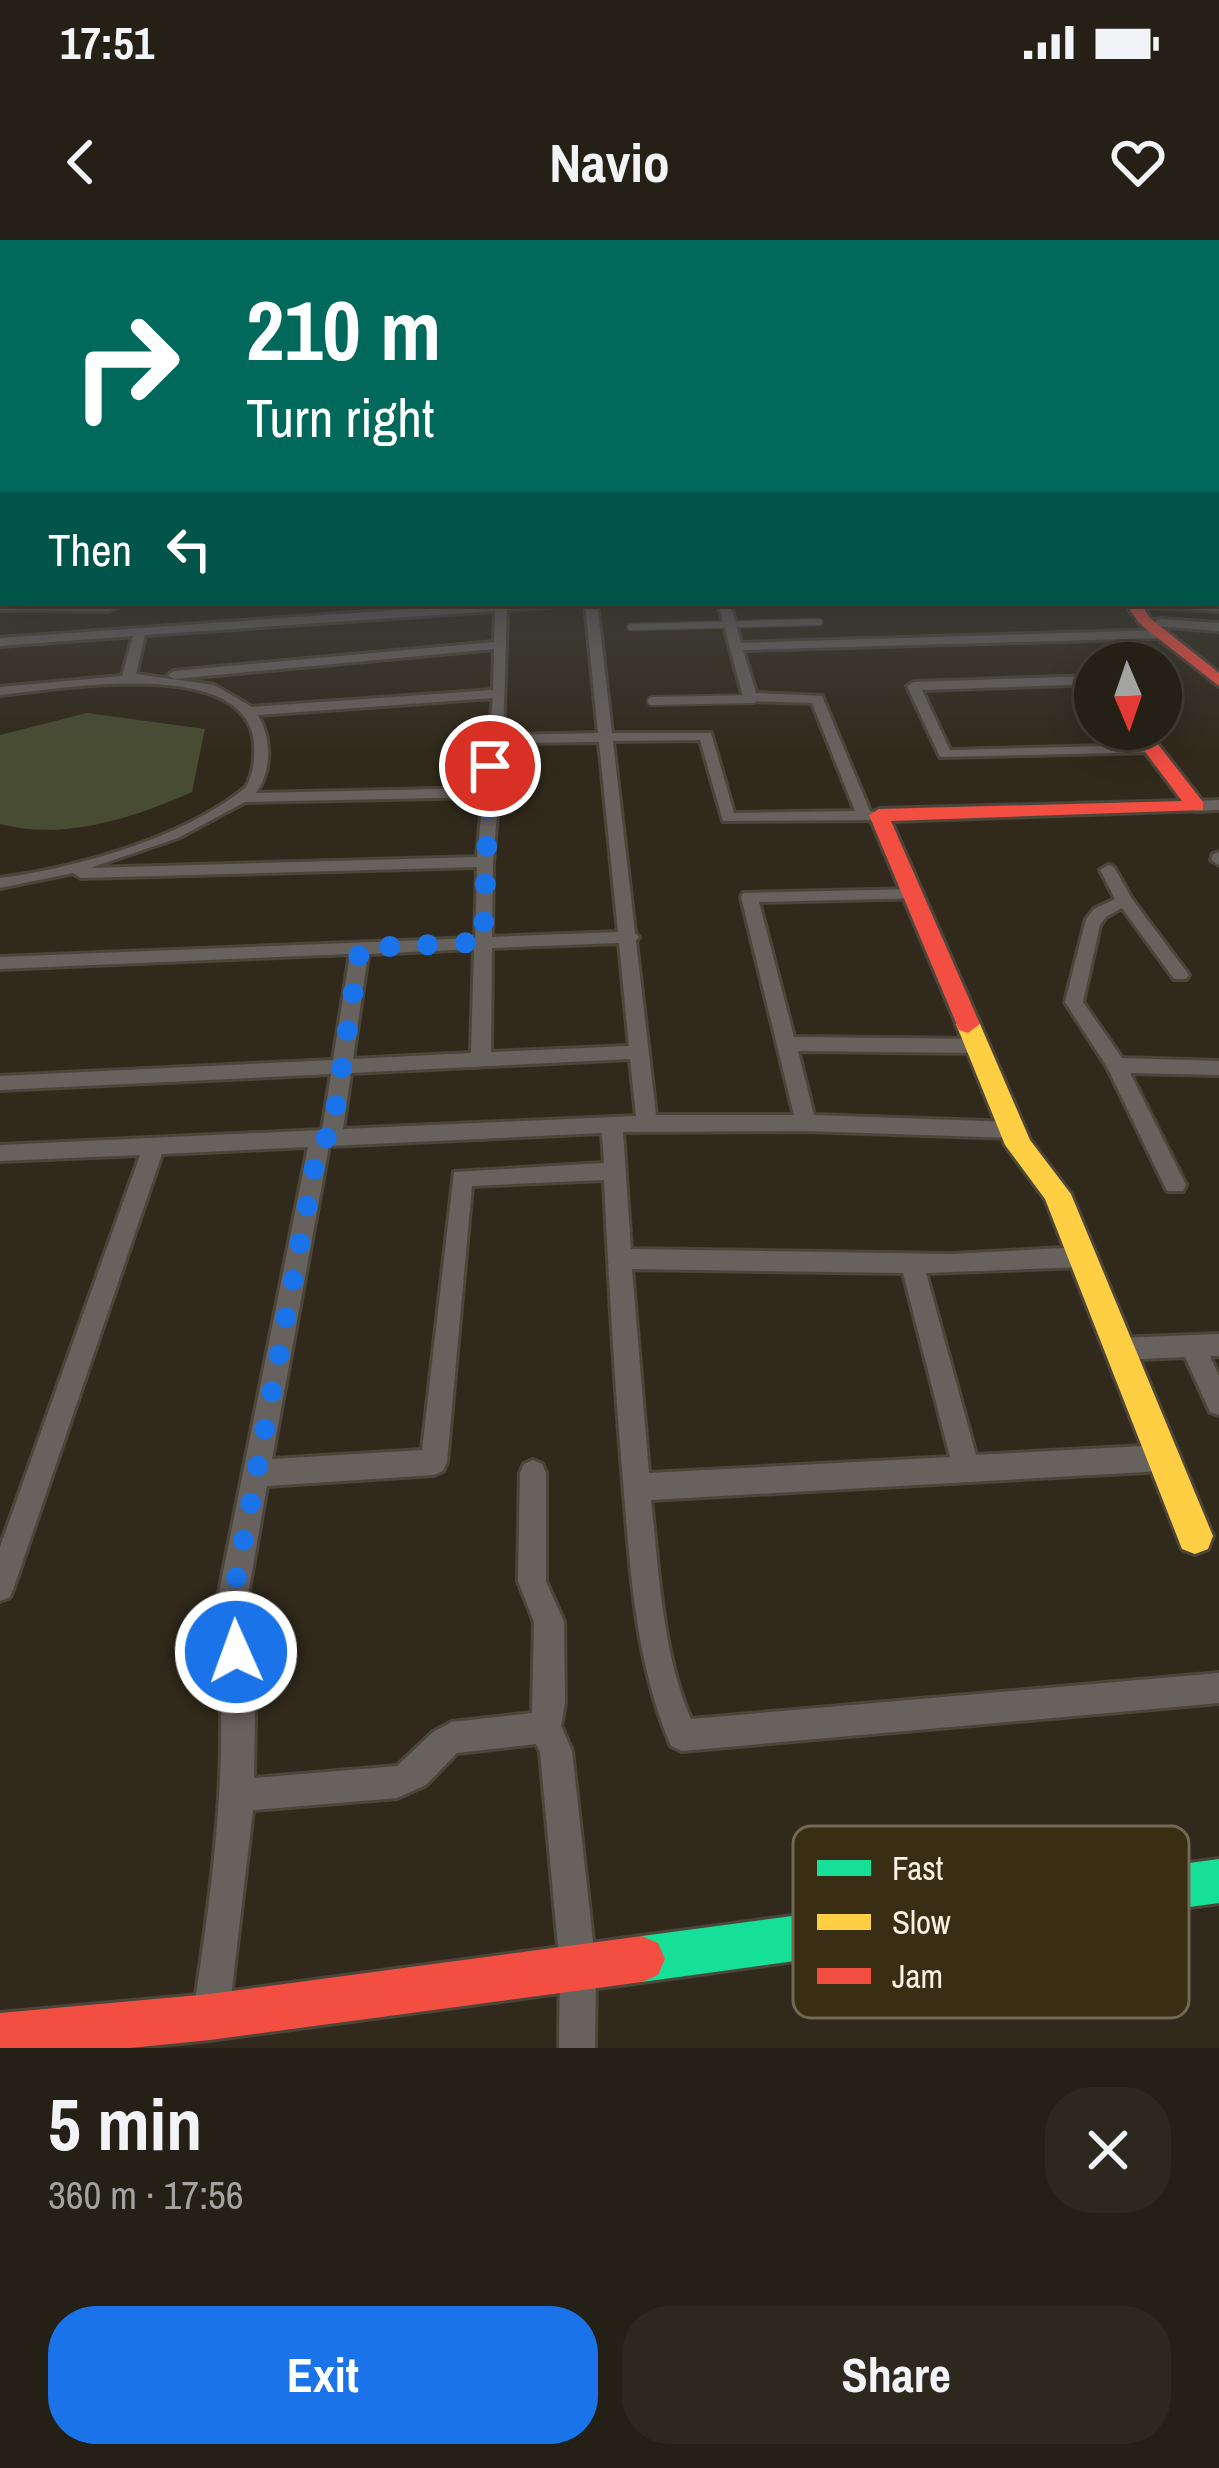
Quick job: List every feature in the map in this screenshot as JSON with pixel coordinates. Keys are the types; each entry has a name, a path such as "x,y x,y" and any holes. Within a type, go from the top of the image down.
{"main road":[{"path":"1153,616 1219,677"},
{"path":"1155,750 1208,806"},
{"path":"1195,1536 1057,1194 1013,1130 915,893 872,815 1208,806"},
{"path":"1189,1885 1219,1881"},
{"path":"0,2037 211,2017 793,1939"}],"street":[{"path":"0,607 114,606"},
{"path":"0,642 357,608 428,606"},
{"path":"481,1060 488,792 500,694 501,606"},
{"path":"591,606 647,1123"},
{"path":"493,739 706,736 728,818 872,815 817,699 753,699 725,606"},
{"path":"736,647 1219,608"},
{"path":"1153,616 1219,627"},
{"path":"128,679 140,631"},
{"path":"0,691 500,645"},
{"path":"128,679 206,688 253,712 500,694"},
{"path":"1074,681 914,686 945,754 1074,744"},
{"path":"0,702 35,687"},
{"path":"243,798 262,766 260,729 253,712"},
{"path":"2,887 56,874 146,842 243,798 488,792"},
{"path":"56,874 485,862"},
{"path":"1108,870 1180,975"},
{"path":"806,1124 749,896 915,893"},
{"path":"1125,901 1099,914 1087,930 1087,958 1074,1002 1117,1065 1174,1185"},
{"path":"0,963 630,937"},
{"path":"211,2017 242,1796 242,1691 230,1612 360,948"},
{"path":"786,1044 979,1046"},
{"path":"0,1082 641,1052"},
{"path":"1117,1065 1219,1067"},
{"path":"0,1153 647,1123 1013,1130"},
{"path":"612,1125 637,1487 665,1707 682,1735 1219,1688"},
{"path":"0,1587 154,1146"},
{"path":"256,1473 434,1462 462,1178 615,1171"},
{"path":"621,1259 912,1264 1082,1257"},
{"path":"912,1264 967,1469"},
{"path":"1119,1349 1205,1346 1219,1403"},
{"path":"637,1487 1163,1458"},
{"path":"533,1473 532,1581 549,1622 550,1703 544,1727 556,1751 578,1968 577,2048"},
{"path":"242,1796 398,1782 421,1773 452,1738 544,1727"}],"lane":[{"path":"632,627 819,622"},
{"path":"652,701 753,699"}],"green space":[{"path":"87,713 205,729 192,792 147,810 74,828 24,829 0,824 0,735"}],"traffic: fast":[{"path":"1189,1885 1219,1881"},
{"path":"642,1959 793,1939"}],"traffic: slow":[{"path":"968,1024 1019,1145 1057,1194 1195,1536"}],"traffic: jam":[{"path":"1134,606 1145,621 1219,681"},
{"path":"968,1024 879,815 1196,806 1153,750"},
{"path":"0,2037 210,2017 642,1959"}],"route":[{"path":"236,1652 230,1612 320,1138 331,1138 360,948 483,942 490,766"}]}
